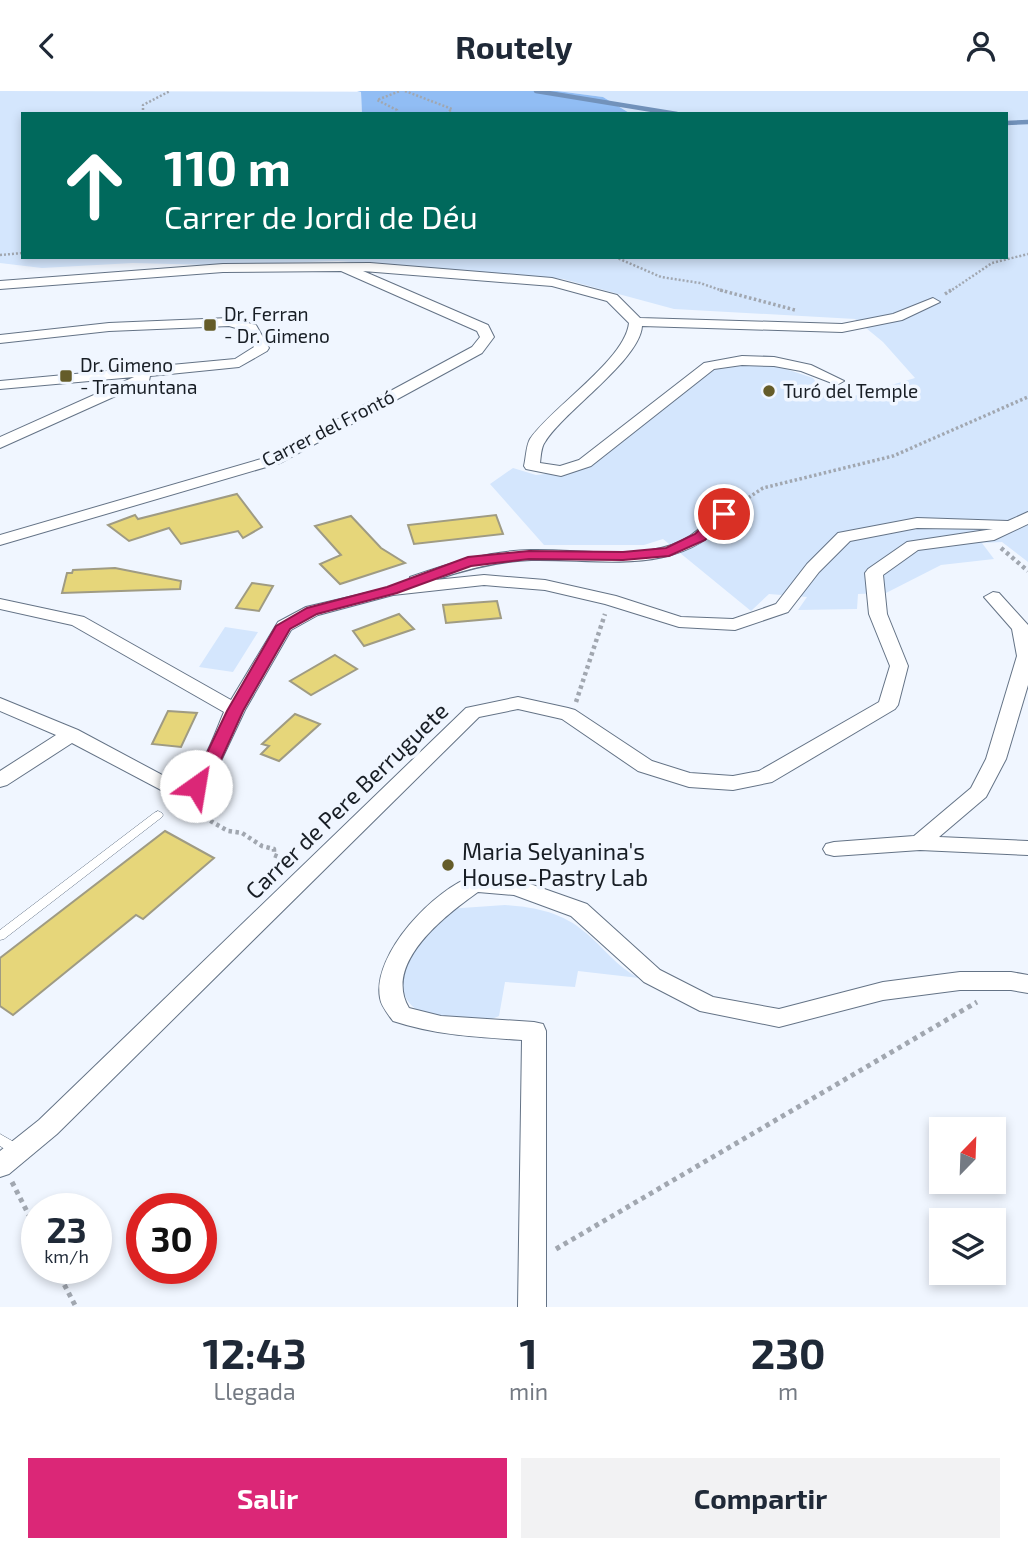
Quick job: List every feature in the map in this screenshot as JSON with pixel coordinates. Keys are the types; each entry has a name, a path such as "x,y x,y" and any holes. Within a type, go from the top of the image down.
{"street":[{"path":"0,285 223,268 343,267 552,282 612,298 636,322 842,328 897,317 933,302"},
{"name":"Carrer del Frontó","path":"0,540 274,460 477,350 487,337 483,328 343,267"},
{"path":"0,339 109,327 229,321 251,328 262,348 239,363 0,385"},
{"path":"636,322 635,333 619,356 536,442 532,466 561,471 585,463 709,366 729,361 768,360 808,367 837,381"},
{"path":"0,443 158,372"},
{"path":"0,704 71,734 183,797 205,775 235,711 284,626 312,611 392,590 468,562 529,555 623,556 669,552 700,537 724,514"},
{"path":"392,590 484,580 545,585 610,600 679,622 735,625 782,608 813,568 844,537 917,523 1022,521"},
{"name":"Carrer de Pere Berruguete","path":"8,1161 473,712 518,703 571,717 645,766 689,780 733,783 765,777 888,705 900,666 878,614 874,573 913,546 987,536 1022,521"},
{"path":"920,843 941,822 979,792 996,759 1019,683 1026,656 1021,628 993,597"},
{"path":"0,604 78,621 235,711"},
{"path":"0,780 71,734"},
{"path":"834,849 920,843 1028,848"},
{"path":"532,1307 534,1031 441,1025 401,1015 392,1000 391,983 405,944 435,912 474,884 516,887 579,910 652,976 708,1005 779,1018 883,991 960,981 1020,983"}],"lane":[{"path":"0,936 158,815"}],"path":[{"path":"143,112 143,105 170,91"},
{"path":"396,112 377,100 402,91 452,109 448,112"},
{"path":"0,255 21,253"},
{"path":"933,302 992,263 1028,254"},
{"path":"620,259 661,277 700,283 820,318 829,327"},
{"path":"724,514 763,488 893,456 1028,397"},
{"path":"987,536 1028,571"},
{"path":"571,717 610,600"},
{"path":"183,797 211,814 207,819 231,833 241,831 265,849 274,849 274,855 286,862 292,859 301,864"},
{"path":"531,1263 1020,983"},
{"path":"8,1161 21,1193"},
{"path":"64,1284 76,1307"}],"shaded area":[{"path":"0,91 361,92 362,112 21,112 21,259 1008,259 1008,112 628,112 603,97 557,91 1028,91 1028,562 1002,542 982,543 994,559 941,565 886,593 858,594 857,609 798,610 807,597 769,594 751,611 663,539 644,545 544,545 490,484 513,468 536,475 573,471 707,372 727,365 768,363 813,378 825,394 844,399 915,378 883,342 855,319 674,309 563,279 338,261 211,265 133,263 42,268 0,263"},
{"path":"357,91 557,91 603,97 628,112 362,112 361,92"},
{"path":"225,627 258,632 233,672 199,667"},
{"path":"505,905 527,907 558,915 586,933 639,978 578,971 575,987 505,982 499,1016 488,1020 431,1016 420,1012 408,1001 403,988 404,974 409,960 428,932 447,909"}],"building":[{"path":"237,494 262,527 243,538 238,531 181,544 169,528 129,541 108,525 135,515 138,519"},
{"path":"496,515 503,534 414,544 408,525"},
{"path":"351,516 381,548 405,563 340,584 320,564 341,555 315,526"},
{"path":"115,568 181,581 180,589 62,593 67,573 72,573 73,570"},
{"path":"252,583 273,586 259,611 236,608"},
{"path":"497,601 501,618 446,623 443,605"},
{"path":"399,614 414,629 364,646 353,631"},
{"path":"335,655 357,669 311,695 290,681"},
{"path":"168,711 197,713 181,747 152,744"},
{"path":"295,714 320,724 279,761 261,754 269,746 262,744"},
{"path":"165,831 214,858 143,919 136,915 13,1015 0,1006 0,958"}],"waterway":[{"path":"536,91 665,112"},
{"path":"1008,123 1028,122"}],"place":[{"name":"Dr. Ferran - Dr. Gimeno","path":"210,325"},
{"name":"Dr. Gimeno - Tramuntana","path":"66,376"},
{"name":"Turó del Temple","path":"769,391"},
{"name":"Maria Selyanina's House-Pastry Lab","path":"448,865"}],"route":[{"path":"196,786 205,775 235,711 284,626 312,611 392,590 468,562 529,555 623,556 669,552 700,537 724,514"}]}
